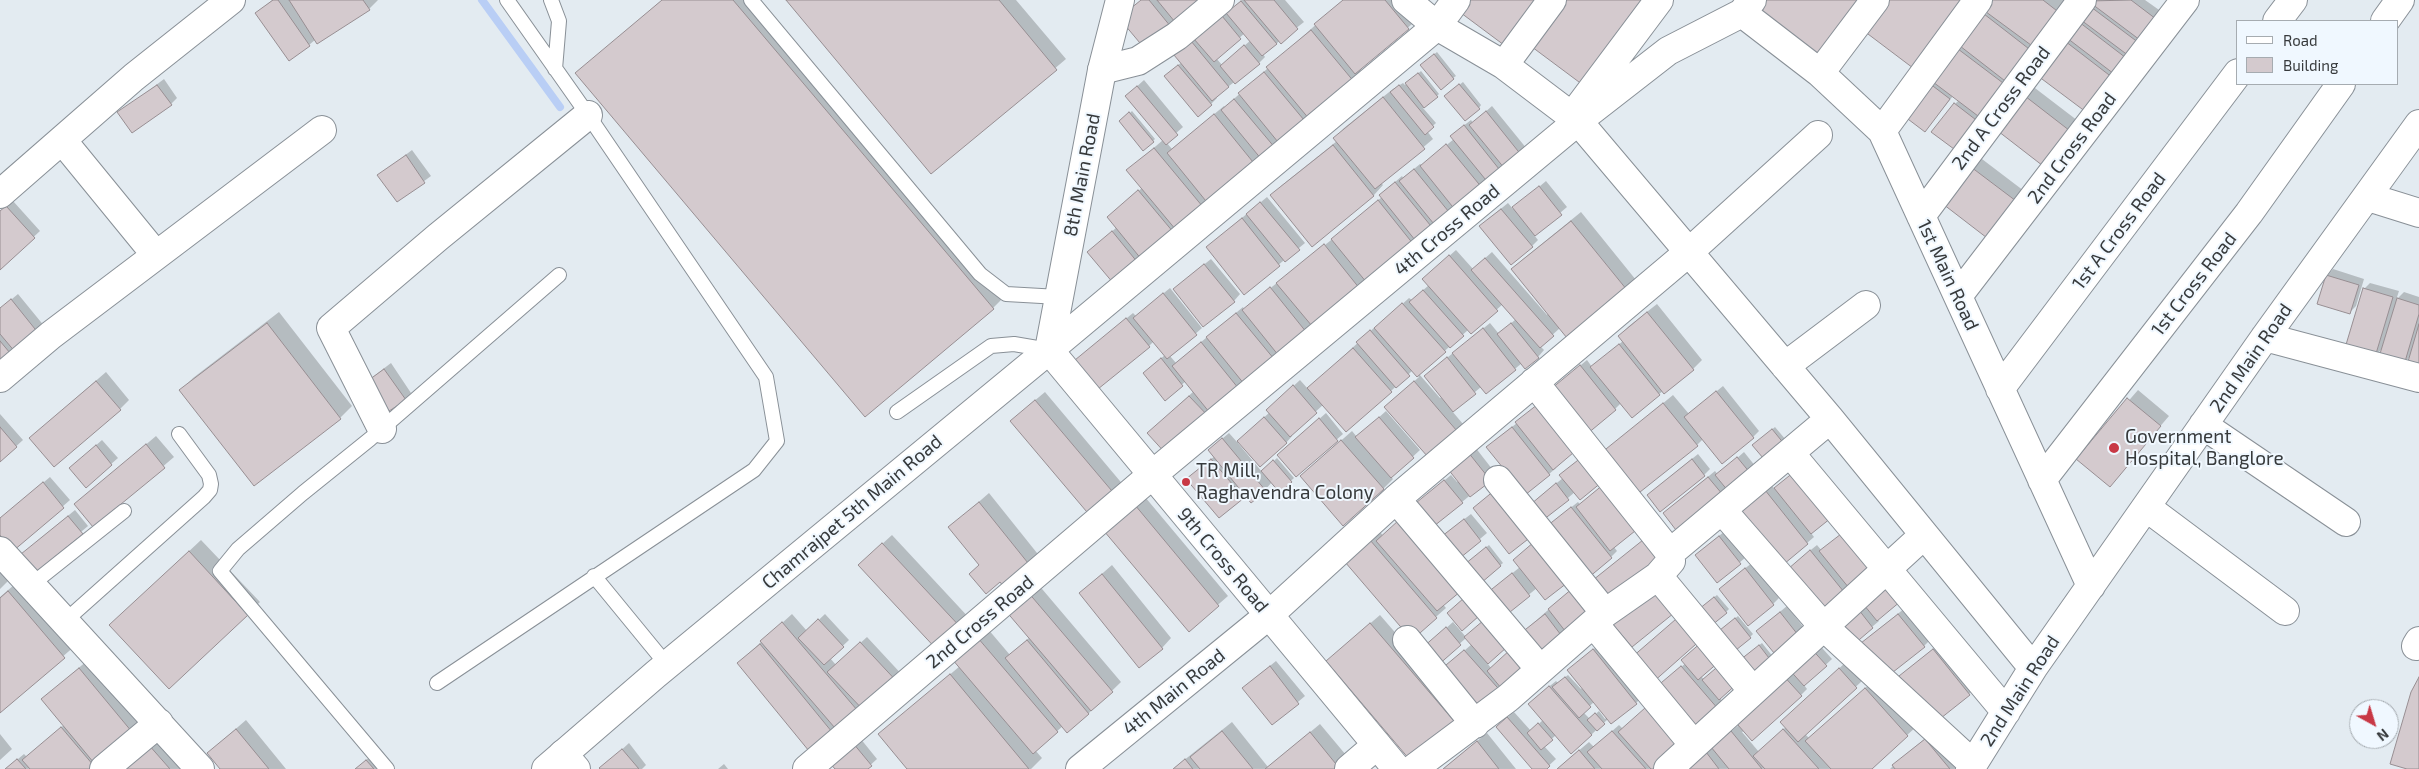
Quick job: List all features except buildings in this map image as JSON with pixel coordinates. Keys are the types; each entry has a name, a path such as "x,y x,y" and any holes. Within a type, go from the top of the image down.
{"street":[{"path":"0,194 134,77 231,0"},
{"name":"8th Main Road","path":"1049,350 1102,70 1120,0"},
{"path":"1102,70 1138,61 1177,36 1220,0"},
{"path":"1406,0 1437,26 1504,65 1575,119 1830,419 2033,668"},
{"name":"Chamrajpet 5th Main Road","path":"562,764 661,670 1049,350 1437,26 1456,0"},
{"path":"1504,65 1552,0"},
{"path":"1575,119 1659,0"},
{"path":"1820,73 1875,0"},
{"path":"1882,130 1978,0"},
{"name":"2nd A Cross Road","path":"1921,216 2082,0"},
{"name":"2nd Cross Road","path":"1958,296 2185,0"},
{"path":"2278,20 2293,0"},
{"path":"2386,20 2400,0"},
{"name":"4th Cross Road","path":"1152,474 1575,119 1668,51 1747,6"},
{"name":"1st Main Road","path":"1747,6 1882,130 2091,586"},
{"name":"1st A Cross Road","path":"2000,389 2236,76"},
{"name":"1st Cross Road","path":"2042,480 2249,213 2340,85"},
{"path":"382,429 331,328 438,237 588,115"},
{"name":"2nd Main Road","path":"1971,766 2033,668 2265,337 2419,124"},
{"path":"0,378 51,335 322,130"},
{"name":"4th Main Road","path":"1080,769 1268,614 1396,499 1689,252 1818,135"},
{"path":"62,140 156,255"},
{"path":"2368,197 2419,213"},
{"path":"1785,366 1866,305"},
{"path":"2265,337 2419,378"},
{"name":"9th Cross Road","path":"1049,350 1397,769"},
{"path":"1534,382 1753,692"},
{"path":"1413,769 1508,698 1539,668 1600,619 1664,564 1722,510 1830,419"},
{"path":"2203,425 2346,522"},
{"path":"1790,453 2006,712"},
{"name":"2nd Cross Road","path":"807,769 1152,474"},
{"path":"1498,480 1694,746"},
{"path":"1396,499 1539,668"},
{"path":"2146,507 2284,611"},
{"path":"1722,510 1823,626 1971,766"},
{"path":"1668,769 1924,535"},
{"path":"0,551 200,769"},
{"path":"1407,640 1475,724"},
{"path":"104,769 159,723"},
{"path":"1349,769 1377,745"}],"lane":[{"path":"437,683 754,470 777,441 766,377 588,115 507,0"},
{"path":"552,0 559,20 555,69"},
{"path":"751,0 980,274 1006,294 1059,298"},
{"path":"387,769 220,571 238,549 382,429 559,275"},
{"path":"897,412 991,346 1014,344 1049,350"},
{"path":"65,621 210,490 209,475 179,434"},
{"path":"31,584 124,511"},
{"path":"594,576 661,670"}],"waterway":[{"path":"482,0 560,107"}],"place":[{"name":"Government Hospital, Banglore","path":"2114,448"},
{"name":"TR Mill, Raghavendra Colony","path":"1186,482"}]}
